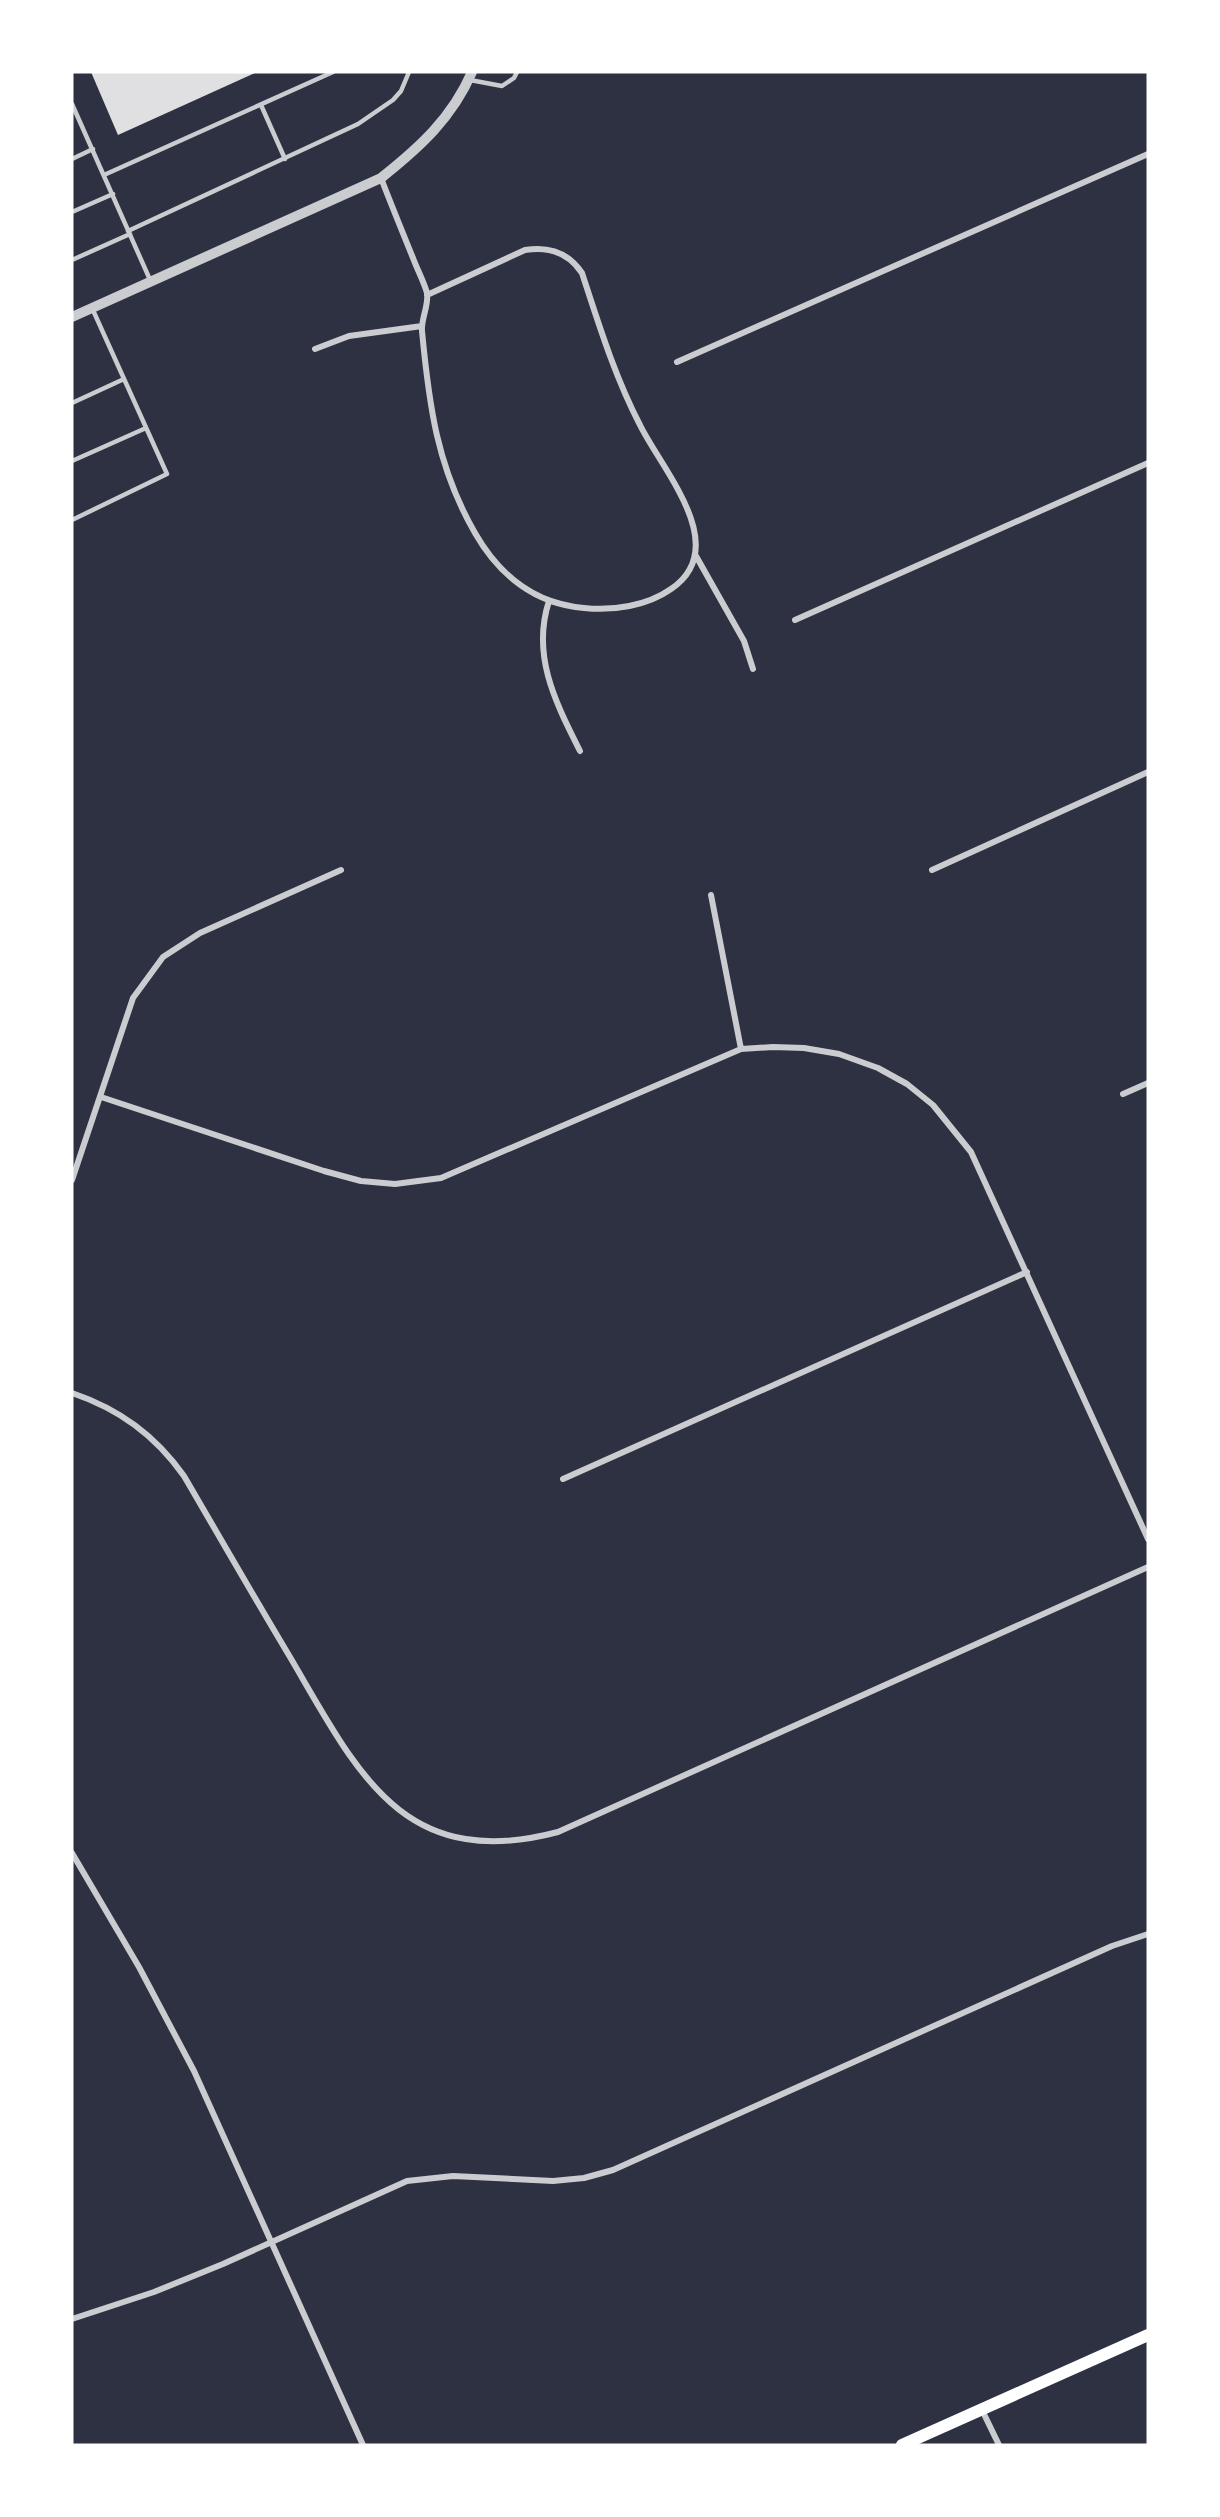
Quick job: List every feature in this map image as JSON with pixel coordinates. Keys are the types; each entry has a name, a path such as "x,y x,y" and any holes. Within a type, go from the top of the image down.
{"main road":[{"path":"903,2445 1148,2335"}],"street":[{"path":"72,317 381,178 430,137 448,116 471,76"},
{"path":"677,362 1148,154"},
{"path":"381,178 427,295 422,326 429,407 440,451 454,493 475,533 502,571 513,582 549,601 589,609 621,607 644,602 676,586 696,556 697,546 691,516 640,426 615,368 582,273 574,261 558,252 540,248 525,250 427,295"},
{"path":"315,349 349,336 422,326"},
{"path":"795,620 1148,463"},
{"path":"696,556 744,641 753,669"},
{"path":"549,601 541,630 547,678 555,701 580,751"},
{"path":"932,870 1148,772"},
{"path":"72,1180 133,998 163,957 200,933 341,870"},
{"path":"711,895 741,1049"},
{"path":"101,1098 324,1171 361,1181 411,1184 455,1174 671,1077 741,1049 804,1048 839,1054 878,1068 907,1084 933,1105 971,1152 1148,1539"},
{"path":"1123,1094 1148,1083"},
{"path":"563,1479 1027,1272"},
{"path":"72,1393 129,1419 166,1451 184,1476 358,1770 378,1793 420,1823 464,1839 514,1842 558,1832 1148,1567"},
{"path":"72,1853 160,2006 204,2093 363,2445"},
{"path":"72,2319 154,2292 272,2243 393,2187 422,2178 453,2176 553,2181 584,2178 613,2170 1112,1946 1148,1934"},
{"path":"982,2410 999,2445"}],"lane":[{"path":"104,175 333,72"},
{"path":"72,260 372,116 401,91 409,72"},
{"path":"471,76 502,86 514,78 517,72"},
{"path":"72,105 151,282"},
{"path":"261,105 285,159"},
{"path":"72,159 93,149"},
{"path":"72,212 113,194"},
{"path":"72,520 167,474 92,308"},
{"path":"72,403 124,379"},
{"path":"72,461 146,428"}],"building":[{"path":"91,72 257,72 118,135"}]}
